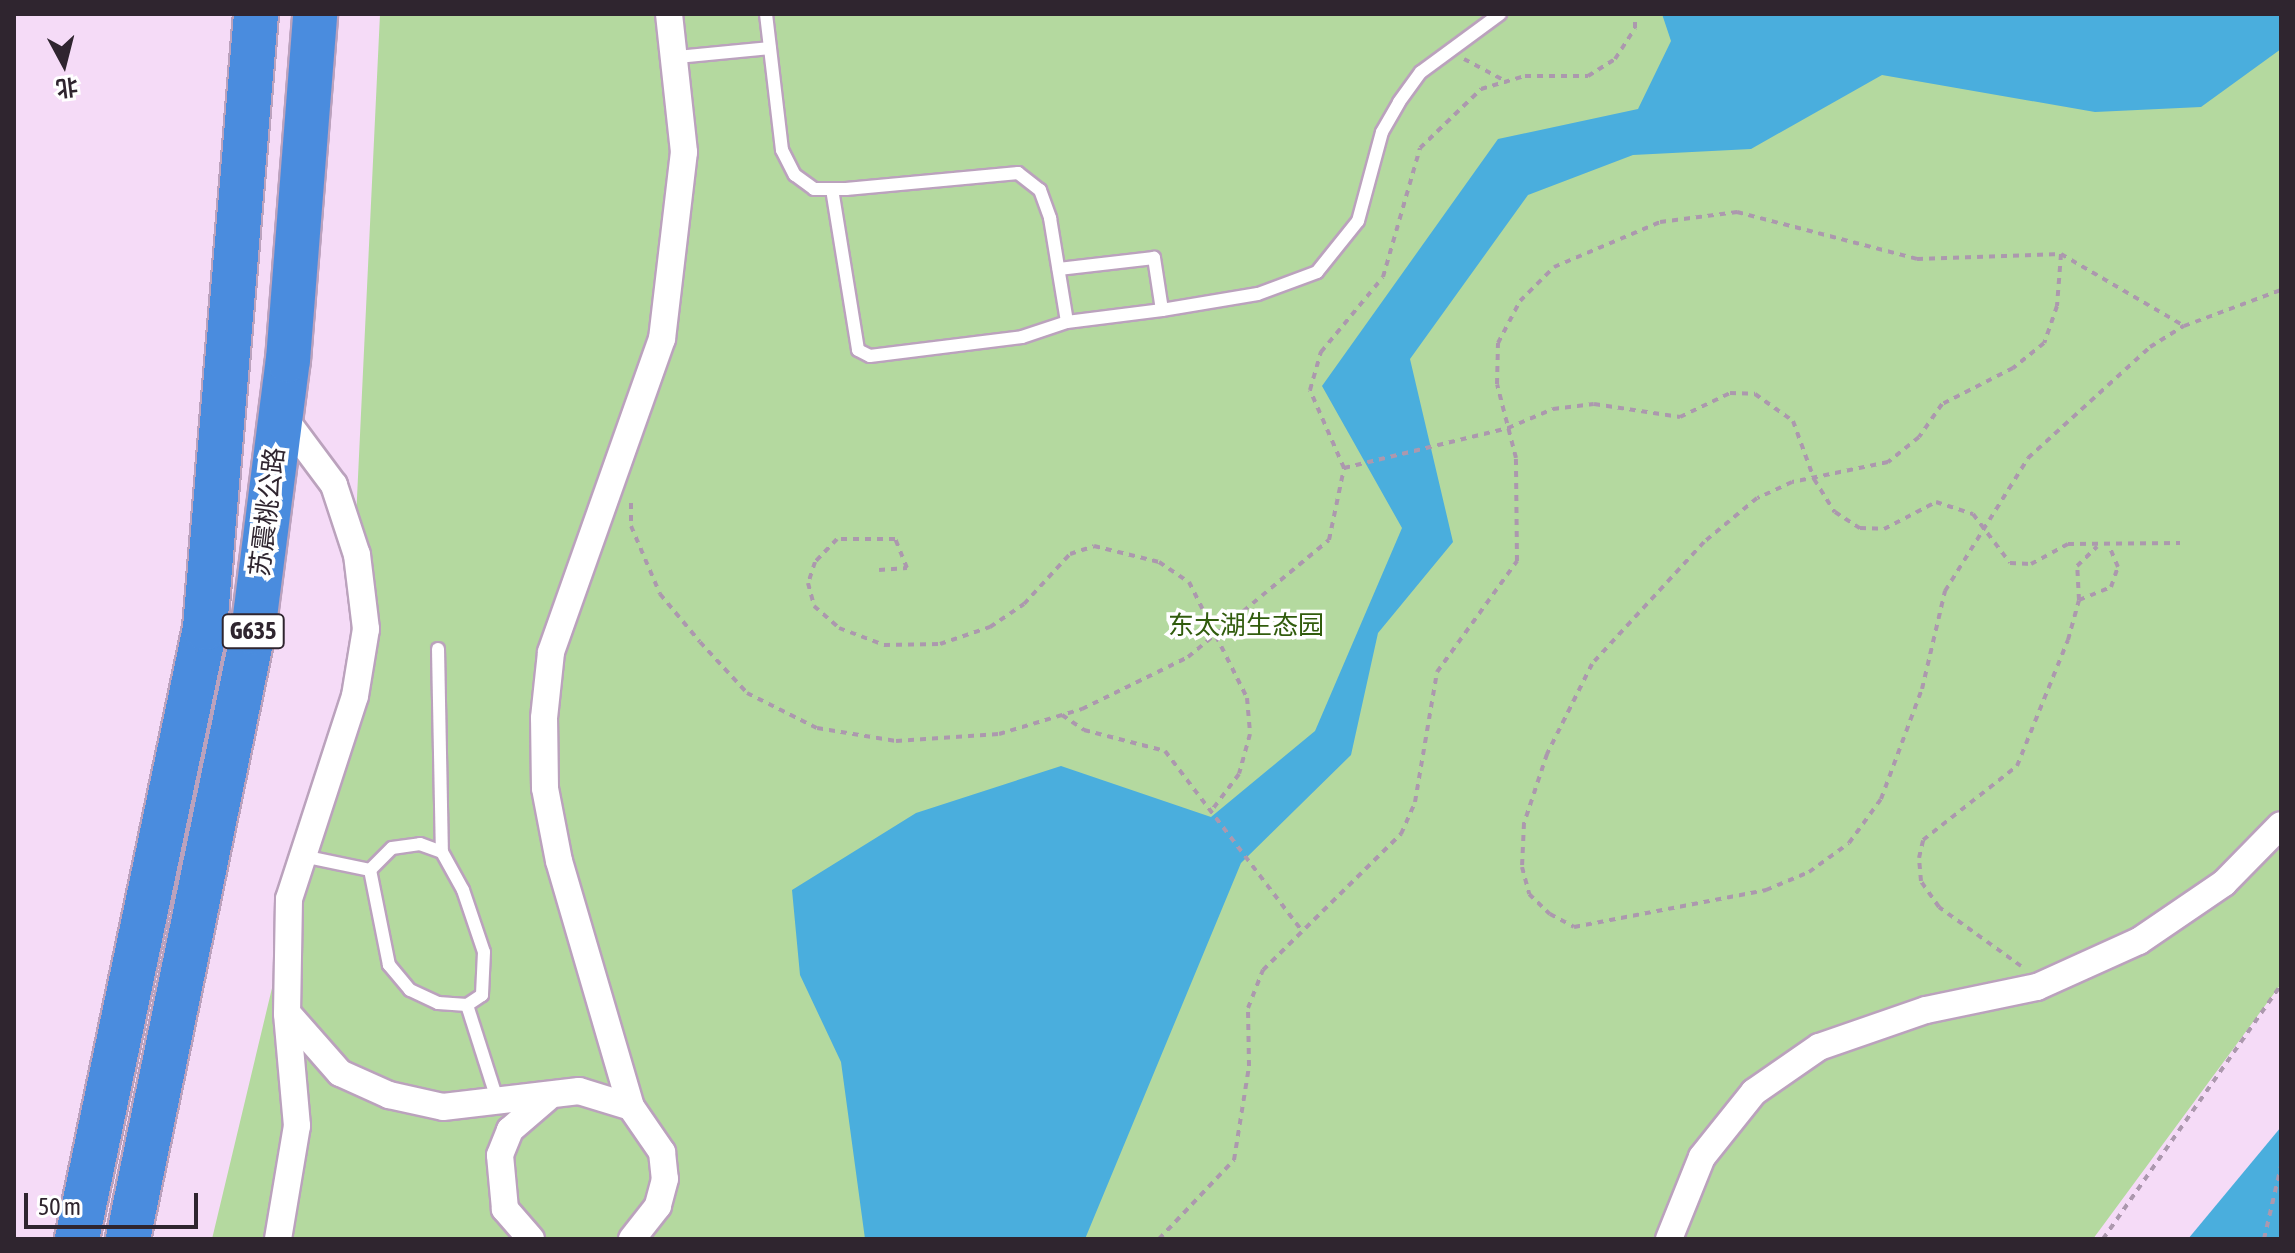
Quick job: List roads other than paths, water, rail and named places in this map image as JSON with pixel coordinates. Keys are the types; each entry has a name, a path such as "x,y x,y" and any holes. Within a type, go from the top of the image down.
{"highway":[{"path":"236,263 237,14"},
{"name":"苏震桃公路","path":"77,1239 205,628 256,14"},
{"name":"苏震桃公路","path":"128,1239 245,683 281,414 305,165 315,14"},
{"path":"305,165 332,14"}],"street":[{"path":"632,1239 658,1206 665,1179 662,1152 631,1107 559,861 545,788 544,718 551,652 662,339 684,152 678,57 669,14"},
{"path":"278,1239 297,1126 287,1014 289,899 355,696 366,629 357,555 334,485 281,414"},
{"path":"1669,1239 1702,1157 1754,1092 1819,1047 1926,1010 2037,987 2139,941 2224,883 2281,825"},
{"path":"287,1014 340,1073 389,1095 443,1107 499,1105 593,1093 631,1107"},
{"path":"531,1239 505,1209 500,1155 519,1119 553,1096"}],"lane":[{"path":"766,14 782,150 795,175 814,189 832,189 1018,173 1040,190 1059,269 1067,322"},
{"path":"832,189 858,350 870,356 1022,337 1067,322 1258,294 1317,272 1358,221 1382,132 1399,102 1421,72 1500,14"},
{"path":"678,57 770,48"},
{"path":"1059,269 1154,258 1162,310"},
{"path":"370,870 389,965 410,990 467,1005 482,995 484,952 442,852 438,649"},
{"path":"370,870 392,848 420,844 442,852"},
{"path":"303,856 370,870"},
{"path":"467,1005 499,1105"}],"water":[{"path":"1662,14 2281,14 2281,49 2201,107 2095,112 1882,75 1751,149 1633,155 1528,195 1410,359 1453,542 1378,633 1351,755 1241,863 1085,1239 865,1239 841,1062 800,975 792,890 916,813 1061,766 1211,817 1315,731 1402,528 1322,386 1498,139 1638,109 1671,41"},
{"path":"2281,1127 2281,1239 2188,1239"}],"park label":[{"name":"东太湖生态园","path":"1246,626"}]}
